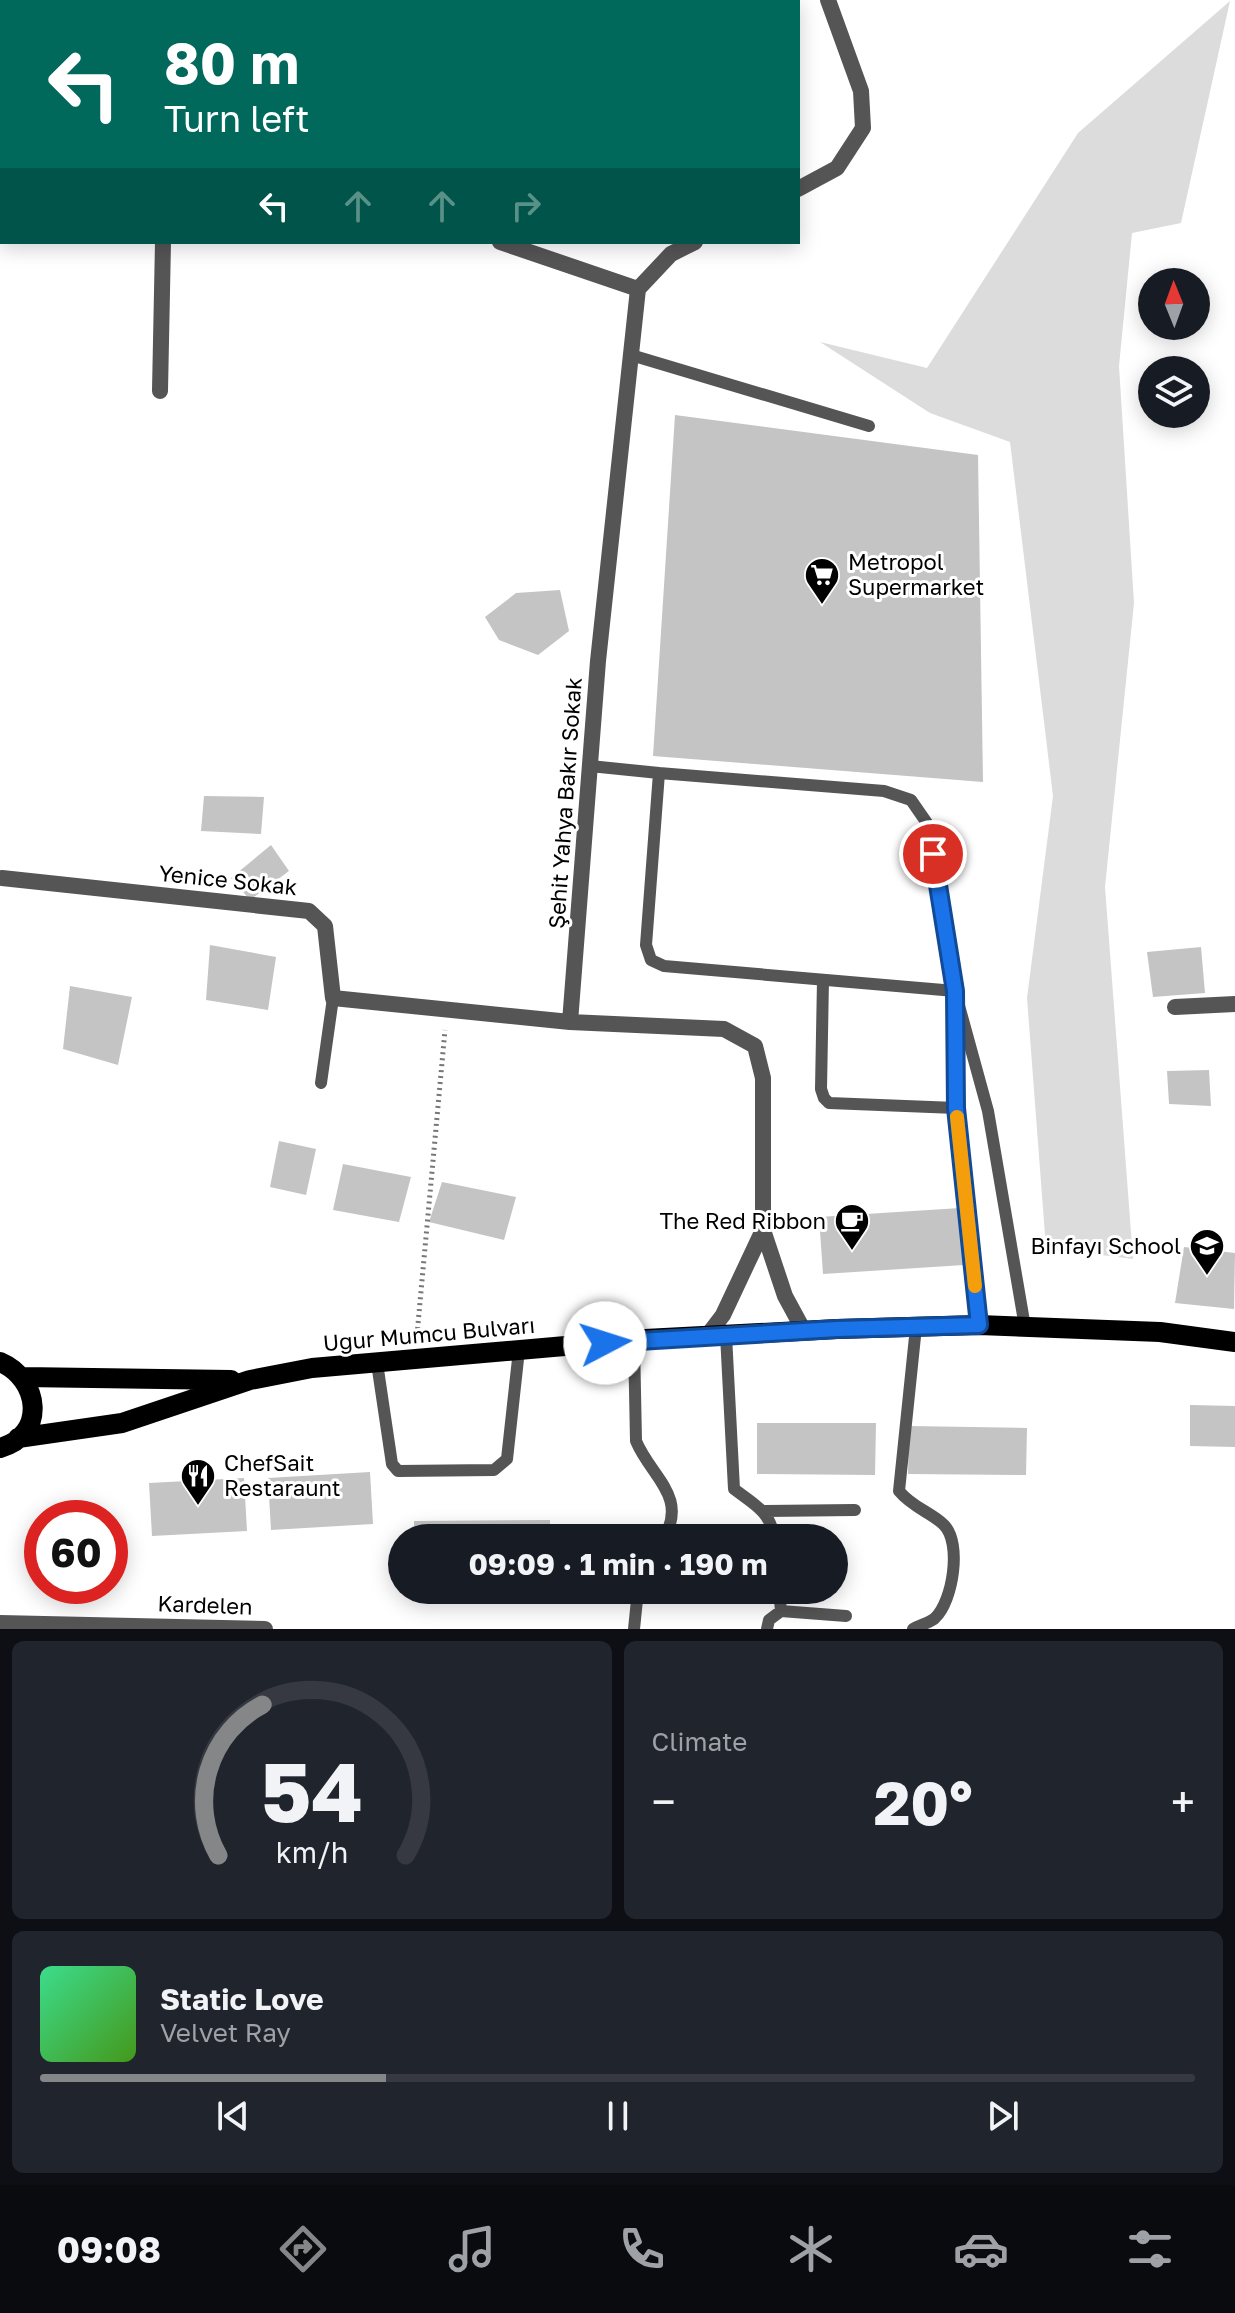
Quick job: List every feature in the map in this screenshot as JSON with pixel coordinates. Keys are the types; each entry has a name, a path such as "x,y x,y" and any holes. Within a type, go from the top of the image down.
{"main road":[{"name":"Uğur Mumcu Bulvarı","path":"250,1380 312,1368 634,1341 804,1331 979,1325 1160,1332 1235,1342"},
{"path":"0,1362 23,1377 30,1388 33,1402 32,1415 6,1447"},
{"path":"23,1377 250,1380"},
{"path":"6,1447 122,1423 250,1380"}],"street":[{"path":"800,188 837,168 863,128 861,91 828,0"},
{"path":"160,391 163,244"},
{"path":"506,244 638,289 671,254 691,244"},
{"name":"Şehit Yahya Bakır Sokak","path":"570,1022 598,661 638,289"},
{"name":"Yenice Sokak","path":"2,878 309,911 325,926 333,998"},
{"path":"333,998 570,1022 724,1029 755,1046 763,1078 763,1230 785,1296 804,1331"},
{"path":"1175,1007 1235,1004"},
{"path":"716,1336 763,1230"},
{"name":"Kardelen","path":"0,1623 265,1629"}],"lane":[{"path":"631,355 869,426"},
{"path":"590,766 884,791 911,800 929,826 955,991 988,1111 1025,1327"},
{"path":"659,773 646,945 651,960 664,966 955,991"},
{"path":"823,980 821,1089 829,1103 956,1108"},
{"path":"955,991 956,1108 979,1325"},
{"path":"321,1083 333,998"},
{"path":"913,1629 934,1619 951,1594 953,1539 943,1523 910,1504 899,1491 916,1327"},
{"path":"716,1336 734,1489 765,1511 772,1524"},
{"path":"634,1341 636,1441 672,1498 672,1524"},
{"path":"377,1363 392,1464 398,1471 494,1470 507,1459 519,1350"},
{"path":"765,1511 855,1510"},
{"path":"634,1629 637,1604"},
{"path":"780,1604 781,1611"},
{"path":"767,1629 769,1620 781,1611 846,1616"}],"path":[{"path":"415,1360 447,1009"}],"shaded area":[{"path":"1230,1 1181,223 1132,233 1119,366 1134,603 1105,887 1133,1259 1046,1248 1027,998 1053,796 1010,442 930,413 820,342 927,368 1078,133"}],"building":[{"name":"Metropol Supermarket","path":"675,415 978,455 983,782 653,756"},
{"path":"560,590 569,631 538,655 499,640 485,617 516,593"},
{"path":"204,796 264,797 261,834 201,831"},
{"path":"271,845 289,871 250,900 231,878"},
{"path":"210,945 276,957 268,1010 206,1000"},
{"path":"1201,947 1205,993 1153,997 1147,952"},
{"path":"70,986 132,997 118,1065 63,1049"},
{"path":"1209,1070 1211,1106 1169,1104 1167,1071"},
{"path":"279,1141 316,1149 306,1195 270,1187"},
{"path":"343,1164 411,1177 399,1222 333,1210"},
{"path":"442,1182 516,1197 504,1240 429,1222"},
{"path":"960,1208 964,1265 823,1274 819,1217"},
{"name":"Binfayı School","path":"1184,1247 1235,1253 1234,1309 1175,1303"},
{"path":"1190,1405 1235,1406 1235,1447 1190,1446"},
{"path":"757,1423 876,1423 875,1475 757,1474"},
{"path":"909,1426 1027,1428 1026,1475 908,1474"},
{"path":"370,1472 373,1524 271,1530 268,1478"},
{"name":"ChefSait Restaraunt","path":"244,1478 247,1531 152,1536 149,1483"},
{"path":"550,1520 550,1524 414,1524 414,1521"}],"slow traffic":[{"path":"957,1117 975,1286"}],"place":[{"name":"Metropol Supermarket","path":"822,606"},
{"name":"The Red Ribbon","path":"852,1252"},
{"name":"Binfayı School","path":"1207,1277"},
{"name":"ChefSait Restaraunt","path":"198,1507"}],"route":[{"path":"605,1343 837,1329 979,1325 956,1108 955,991 933,854"}]}
